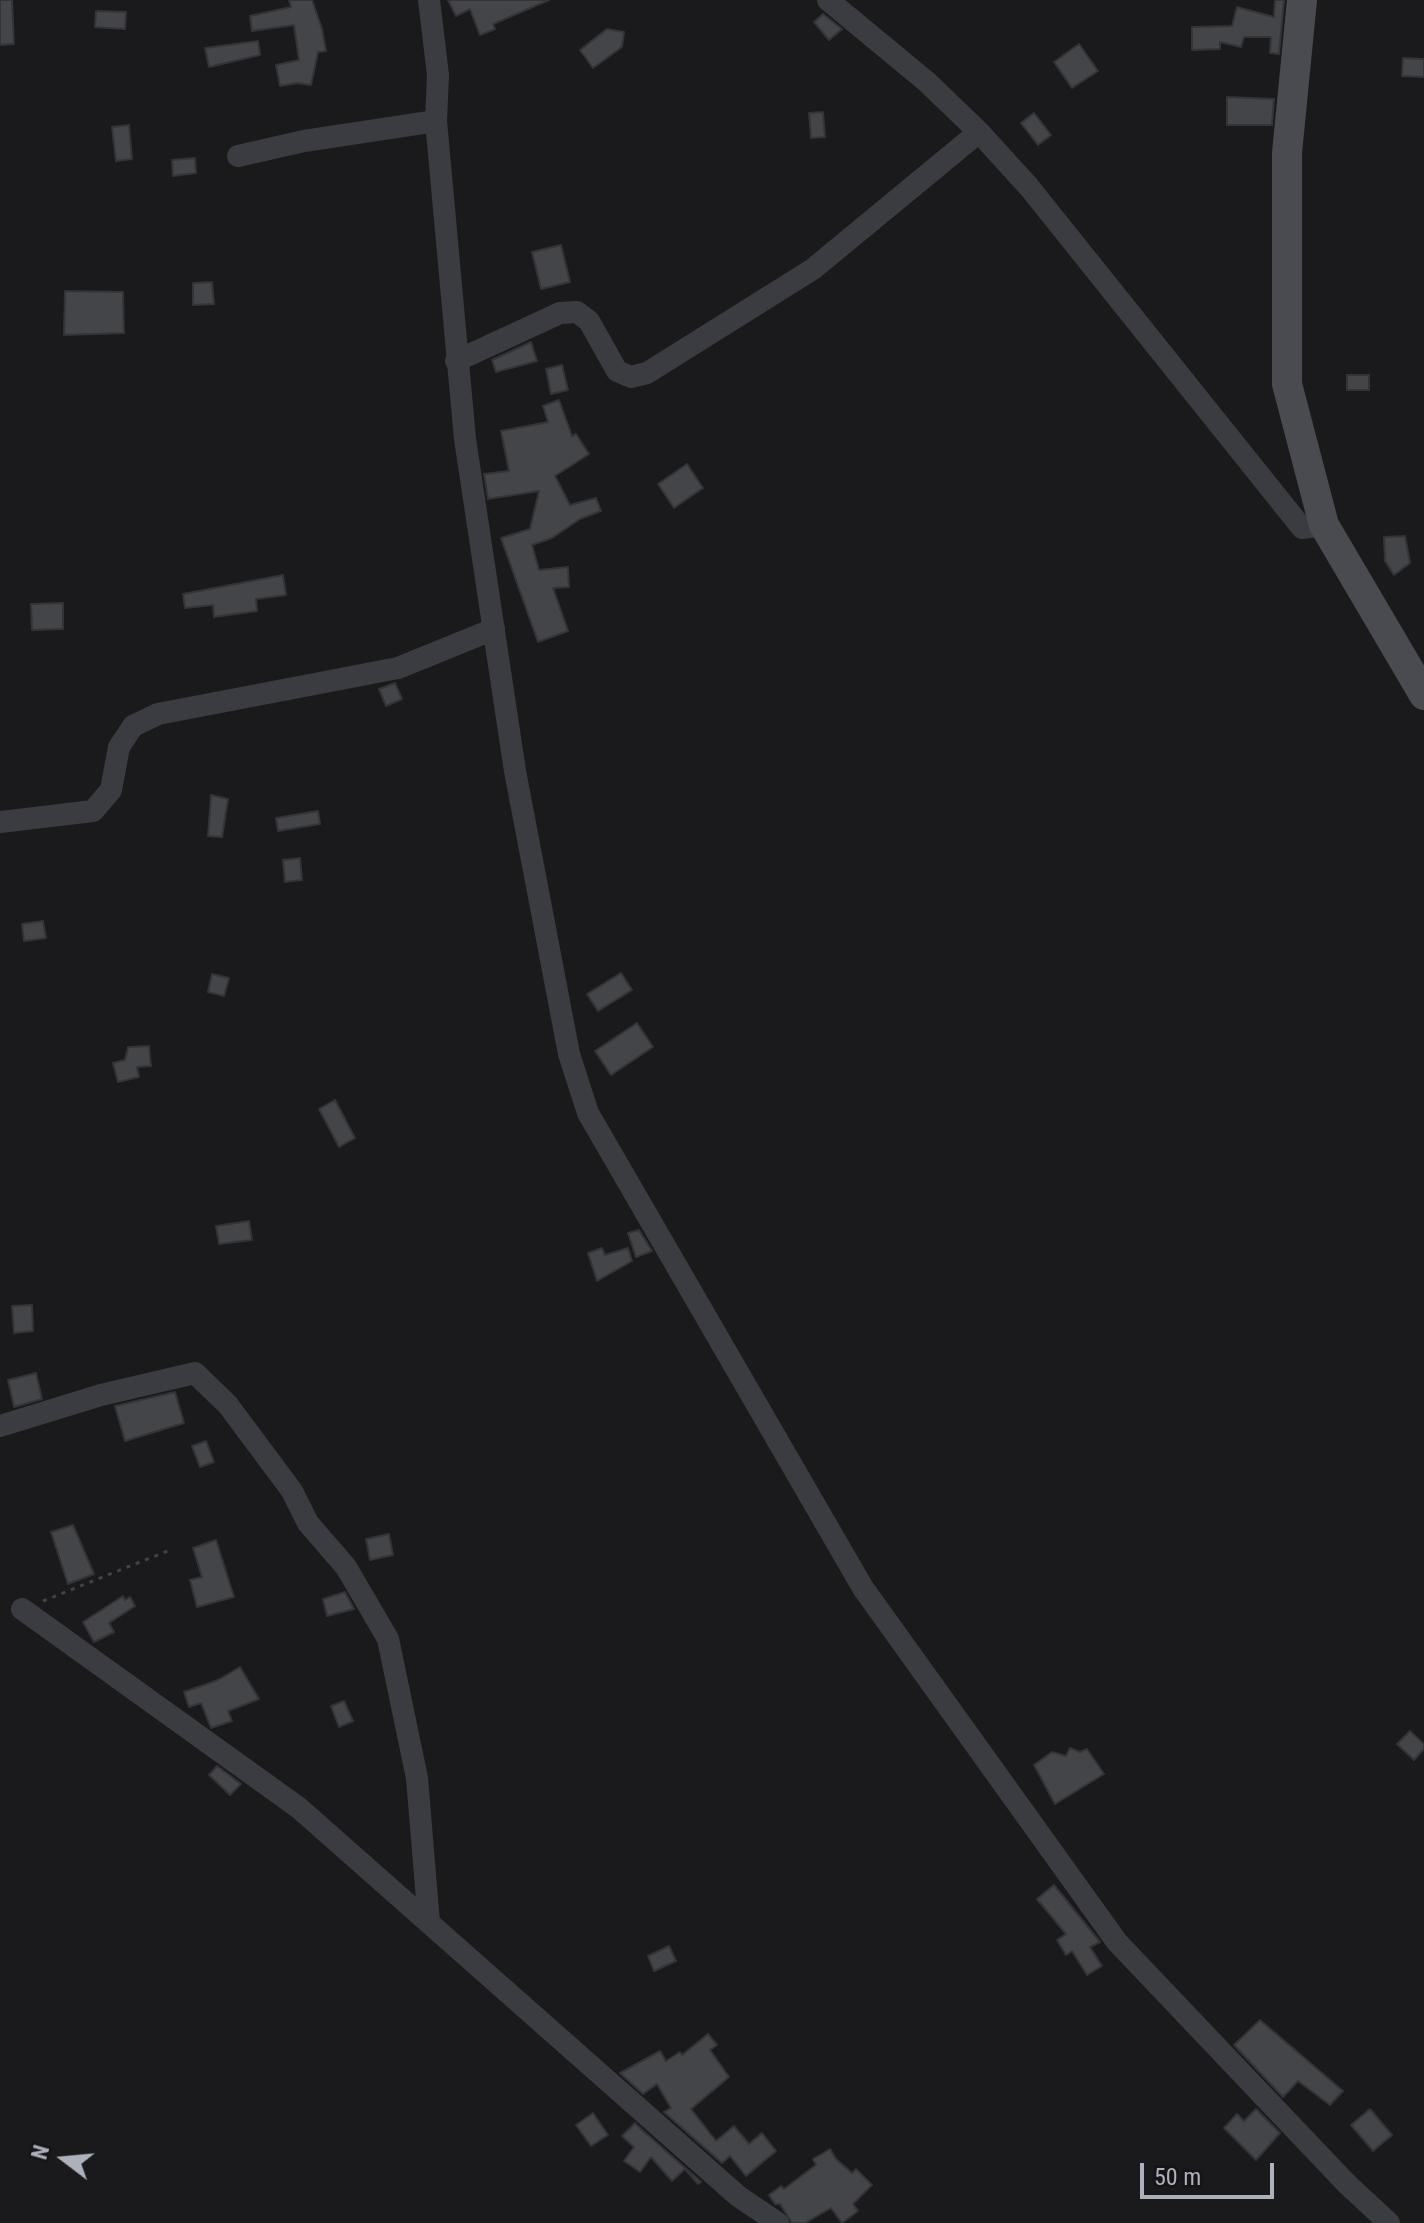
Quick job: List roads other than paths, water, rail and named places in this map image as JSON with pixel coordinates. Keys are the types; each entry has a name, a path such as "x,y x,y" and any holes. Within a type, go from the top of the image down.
{"main road":[{"path":"1302,0 1287,153 1287,384 1324,525 1424,695"}],"street":[{"path":"429,0 438,75 436,121 456,361 494,629 515,771 569,1054 588,1113 863,1588 1117,1942 1347,2184 1389,2223"},
{"path":"828,0 927,82 979,132 1029,187 1302,528 1324,525"},
{"path":"238,156 304,141 436,121"},
{"path":"456,361 560,313 577,312 589,321 617,371 631,377 647,373 813,269 979,132"},
{"path":"0,822 93,811 111,790 119,747 133,726 158,714 398,668 494,629"},
{"path":"0,1426 101,1395 195,1373 228,1405 292,1491 308,1523 346,1567 388,1639 417,1778 429,1923"},
{"path":"22,1609 299,1808 738,2196 778,2223"}]}
